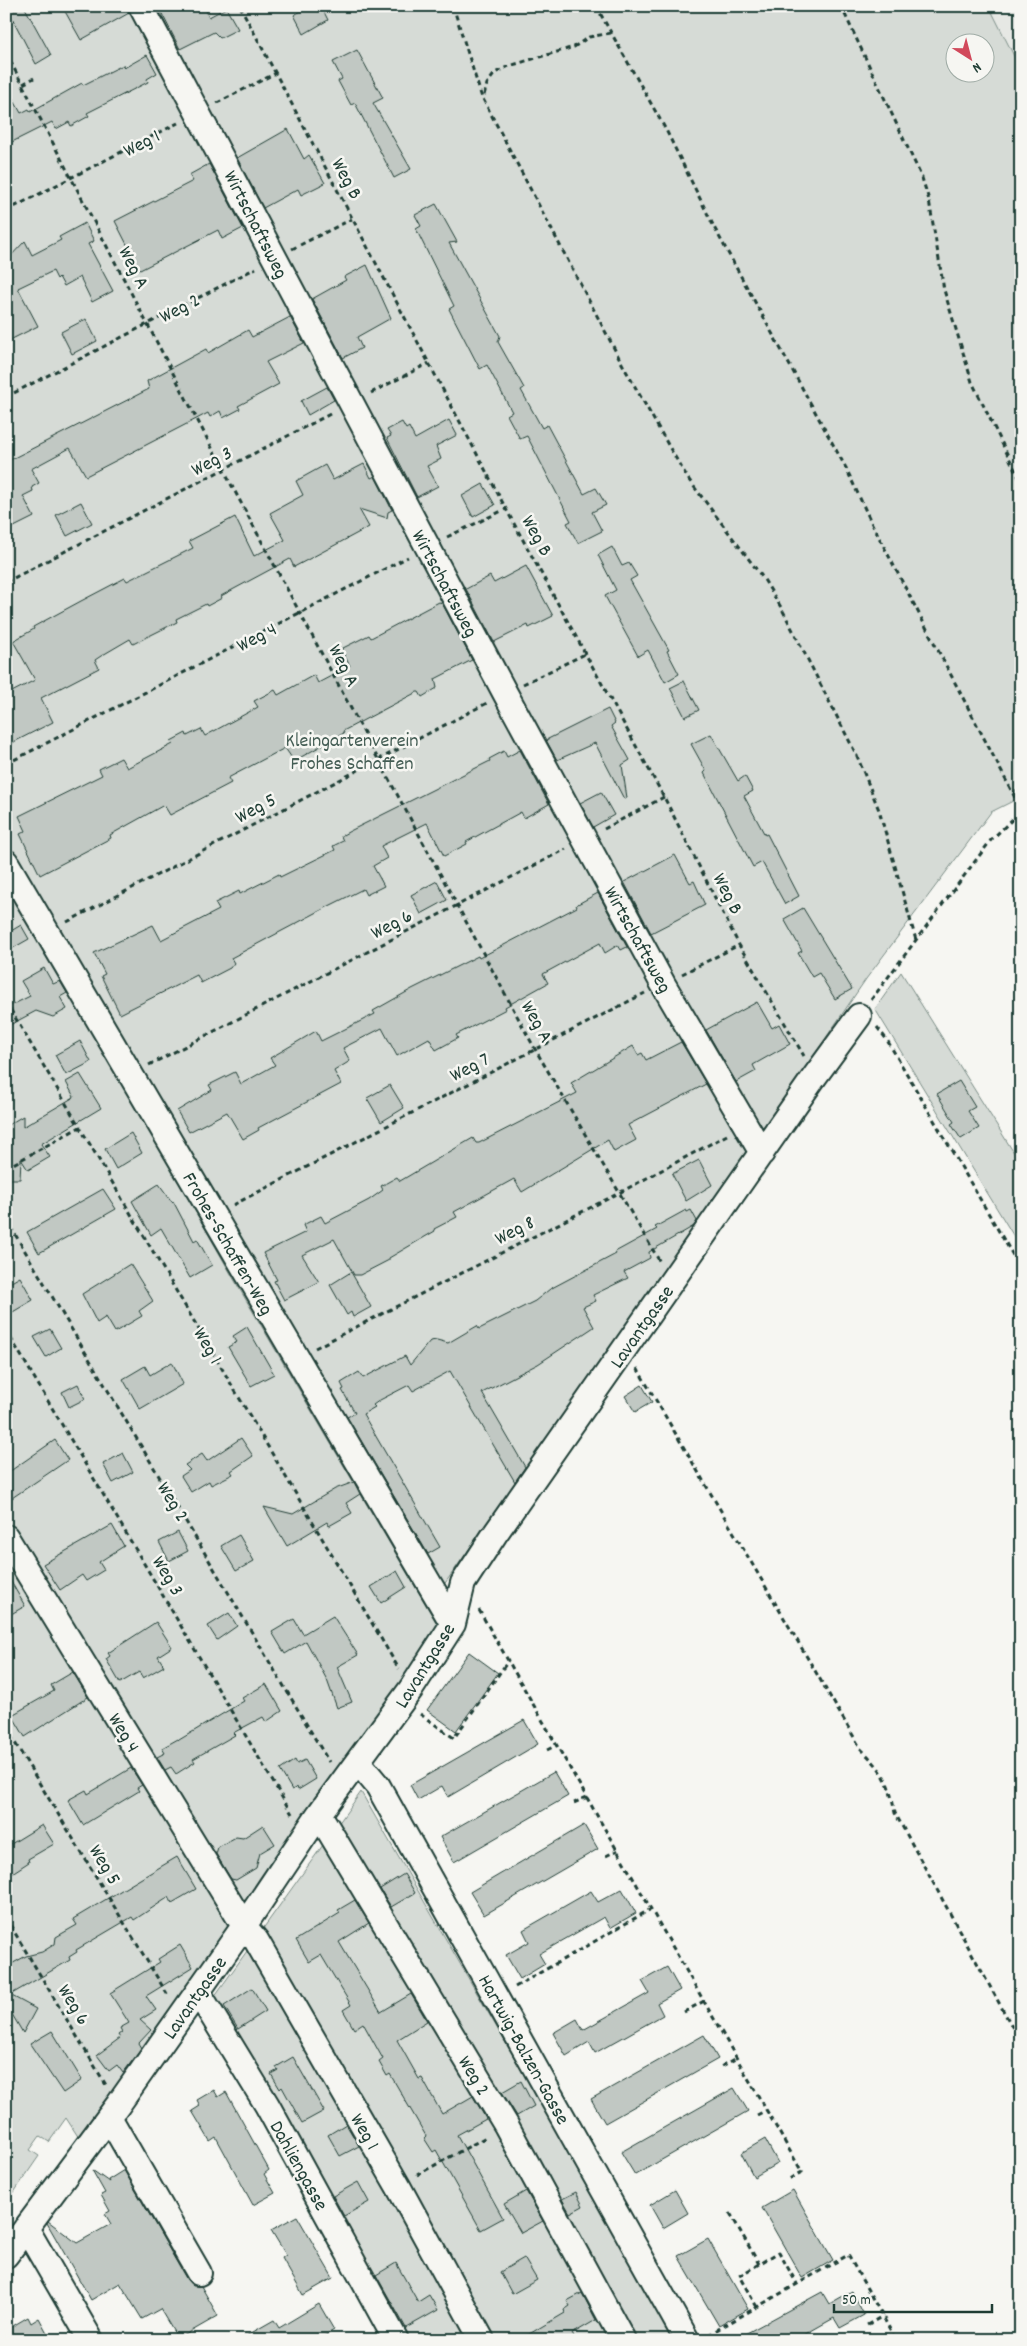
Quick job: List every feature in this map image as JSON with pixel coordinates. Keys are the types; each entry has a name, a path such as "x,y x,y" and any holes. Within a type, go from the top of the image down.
{"street":[{"name":"Wirtschaftsweg","path":"141,6 584,840 663,984 762,1153"},
{"name":"Frohes-Schaffen-Weg","path":"6,862 295,1357 454,1621"},
{"name":"Lavantgasse","path":"6,2255 114,2111 244,1926 319,1814 407,1695 454,1621 463,1583 815,1076 859,1016"},
{"name":"Weg 4","path":"6,1537 244,1926"},
{"name":"Hartwig-Balzen-Gasse","path":"358,1762 378,1786 496,1998 697,2337"},
{"name":"Weg 2","path":"319,1814 506,2126 623,2340"},
{"name":"Weg 1","path":"244,1926 256,1940 398,2186 482,2340"},
{"name":"Dahliengasse","path":"198,1992 267,2105 396,2340"},
{"path":"114,2111 199,2273"},
{"path":"26,2228 91,2340"}],"path":[{"name":"Weg B","path":"240,6 506,509 664,798 739,945 815,1076"},
{"path":"452,6 483,99 624,369 694,488 763,578 782,609 857,756 879,810 916,940"},
{"path":"596,6 666,130 715,229 815,415 846,468 871,522 1021,810 991,840 859,1016 877,1027 887,1040 1021,1269"},
{"path":"841,6 922,178 929,200 944,290 972,382 1021,482"},
{"path":"483,99 487,84 495,73 509,66 574,47 589,37 611,33"},
{"name":"Weg A","path":"6,54 378,759 536,1049 672,1282"},
{"name":"Weg 1","path":"6,211 276,73"},
{"path":"22,84 34,78"},
{"name":"Weg 2","path":"6,397 352,218"},
{"name":"Weg 3","path":"6,582 429,363"},
{"name":"Weg 4","path":"6,764 427,547 506,509"},
{"name":"Weg 5","path":"46,933 505,693 586,654"},
{"path":"1014,795 1021,780"},
{"name":"Weg 6","path":"131,1074 664,798"},
{"name":"Weg 7","path":"213,1215 739,945"},
{"name":"Weg 1","path":"6,1002 407,1695"},
{"name":"Weg 8","path":"295,1357 619,1193 745,1126"},
{"path":"6,1168 80,1127"},
{"name":"Weg 2","path":"6,1219 342,1784"},
{"name":"Weg 3","path":"6,1330 305,1835"},
{"path":"626,1348 861,1749 881,1769 890,1789 895,1813 1021,2043"},
{"path":"454,1621 466,1625 478,1608 802,2172 787,2180"},
{"path":"407,1695 454,1738 508,1661"},
{"name":"Weg 5","path":"6,1728 181,2016"},
{"path":"547,1750 557,1745"},
{"path":"574,1804 587,1796"},
{"path":"606,1856 618,1850"},
{"path":"496,1998 651,1909"},
{"name":"Weg 6","path":"6,1918 114,2111"},
{"path":"684,2012 704,2001"},
{"path":"722,2066 737,2058"},
{"path":"757,2115 767,2110"},
{"path":"398,2186 506,2126"},
{"path":"730,2213 759,2264"},
{"path":"757,2307 739,2276 779,2252 798,2284"},
{"path":"697,2337 757,2307 848,2255 896,2340"},
{"path":"867,2325 884,2316"}],"shaded area":[{"path":"989,6 1021,6 1021,68"}],"green space":[{"name":"Kleingartenverein Frohes Schaffen","path":"6,6 989,6 1021,70 1021,797 991,812 866,979 671,1265 443,1586 6,840"},
{"path":"6,879 239,1288 439,1627 79,2138 66,2118 49,2142 40,2136 30,2150 39,2156 6,2204"},
{"path":"901,972 1021,1164 1021,1248 875,1009"},
{"path":"361,1792 568,2151 672,2340 400,2340 214,1997"}],"building":[{"path":"6,6 24,6 51,55 36,64"},
{"path":"62,6 127,6 129,13 81,40"},
{"path":"158,6 204,6 209,17 226,8 238,29 220,38 214,32 180,49"},
{"path":"310,6 321,6 328,20 304,34 294,15"},
{"path":"357,50 383,98 373,103 411,169 394,178 355,103 351,105 338,81 342,79 333,62"},
{"path":"147,55 157,73 147,79 148,82 87,113 89,116 71,126 69,122 56,129 52,122 6,145 6,86 21,113 29,109 30,112 82,83 83,85 123,65 124,68"},
{"path":"288,129 304,159 309,155 325,183 301,195 298,189 263,208 237,158"},
{"path":"209,164 243,228 222,239 218,230 140,270 115,221 193,181 189,175"},
{"path":"436,204 457,242 449,243 500,336 498,342 524,388 521,390 542,428 547,425 584,494 596,488 606,505 592,512 602,531 578,543 567,523 571,521 527,436 520,439 507,415 512,412 487,365 480,369 449,309 454,306 416,229 421,226 415,215"},
{"path":"85,223 94,241 88,244 113,291 92,302 80,277 64,286 59,277 57,279 53,271 18,288 38,326 6,342 6,261 25,241 32,255 61,240 59,237"},
{"path":"367,265 391,318 357,337 362,348 343,358 312,299 346,280 344,277"},
{"path":"290,317 304,343 266,362 279,384 238,406 240,409 223,418 220,411 210,417 208,413 86,476 70,448 31,469 39,483 32,487 33,491 23,496 34,517 12,528 6,517 6,462 149,389 147,381 206,349 208,353 248,330 252,337"},
{"path":"86,319 97,341 72,354 61,332"},
{"path":"327,387 334,400 308,415 301,401"},
{"path":"449,420 457,435 436,446 441,459 427,466 438,486 417,497 387,438 391,436 387,430 402,422 406,429 409,427 415,439"},
{"path":"364,464 371,478 375,476 392,510 388,512 387,518 359,509 369,527 294,567 290,559 221,596 222,598 207,606 206,604 176,619 177,622 133,644 130,639 101,656 95,660 99,668 41,698 53,722 6,746 6,695 35,680 13,641 34,629 33,627 125,578 127,581 193,548 189,541 235,517 254,556 285,540 270,513 303,495 296,481 325,465 333,480"},
{"path":"483,484 495,505 473,517 462,496"},
{"path":"81,502 92,523 67,536 56,515"},
{"path":"612,547 622,566 629,563 637,576 630,580 669,650 667,651 679,674 665,682 648,650 638,656 605,596 616,590 598,555"},
{"path":"526,566 553,616 529,628 528,625 494,642 466,589 490,576 494,583"},
{"path":"439,602 442,603 472,660 435,679 437,688 422,697 417,692 343,731 344,733 294,761 285,748 228,778 231,783 170,815 164,805 110,835 111,838 40,875 20,834 26,831 19,816 102,775 99,769 121,758 127,768 173,744 171,741 186,733 187,736 201,729 205,736 258,707 254,701 275,690 278,695 314,675 318,683 350,666 341,649 369,635 371,638"},
{"path":"684,681 699,710 685,717 670,688"},
{"path":"608,709 615,723 611,726 630,760 622,765 627,798 624,799 595,743 557,760 546,740"},
{"path":"711,734 738,781 745,776 753,791 744,796 765,835 767,834 799,896 785,904 762,862 753,867 691,744"},
{"path":"520,750 549,804 524,818 521,812 444,856 427,823 381,846 387,858 373,866 384,886 366,895 363,889 329,906 231,958 234,963 230,968 201,983 197,975 120,1014 101,976 105,974 94,953 153,925 161,940 219,910 215,903 239,891 240,894 279,874 280,877 335,850 333,846 343,841 341,836 350,831 490,761 489,759 504,751 507,757"},
{"path":"601,792 614,815 593,827 580,803"},
{"path":"675,855 690,883 694,881 705,905 651,933 624,882"},
{"path":"437,881 447,900 421,914 411,895"},
{"path":"598,893 627,947 621,950 618,945 605,953 600,943 543,974 548,983 505,1007 506,1009 456,1035 458,1038 436,1050 429,1038 397,1056 382,1028 343,1048 350,1061 334,1071 341,1084 258,1128 259,1130 243,1139 227,1112 189,1132 177,1111 212,1090 209,1085 235,1072 241,1084 275,1065 270,1058 316,1031 321,1041 375,1014 373,1011 412,989 478,956 479,958 577,907 576,905"},
{"path":"803,908 852,989 835,999 819,973 812,977 798,953 802,951 784,919"},
{"path":"21,925 29,939 6,952 6,934"},
{"path":"44,968 53,984 60,981 67,993 60,997 67,1009 53,1017 36,1011 6,1027 6,1008 30,996 21,981"},
{"path":"757,1002 772,1028 779,1024 790,1044 753,1065 756,1071 736,1082 706,1030"},
{"path":"80,1041 91,1062 66,1075 55,1055"},
{"path":"681,1042 706,1084 628,1125 636,1140 614,1152 608,1140 522,1192 514,1179 454,1212 457,1217 434,1229 435,1231 389,1258 389,1260 360,1275 354,1275 334,1239 302,1255 319,1282 284,1300 274,1281 277,1280 263,1253 306,1232 303,1225 321,1216 325,1223 369,1200 383,1190 381,1186 397,1177 400,1181 473,1138 476,1143 479,1143 577,1093 571,1083 633,1046 638,1055 642,1053 646,1060"},
{"path":"80,1074 101,1108 41,1144 50,1157 28,1170 21,1159 20,1179 6,1179 6,1126 23,1116 23,1127 74,1097 66,1082"},
{"path":"959,1081 975,1107 968,1111 979,1128 961,1139 951,1124 954,1122 937,1094"},
{"path":"390,1085 404,1108 381,1122 367,1098"},
{"path":"131,1133 142,1153 116,1169 105,1149"},
{"path":"699,1160 712,1185 686,1201 672,1174"},
{"path":"159,1184 173,1201 194,1241 197,1239 212,1265 190,1278 161,1228 151,1235 132,1201"},
{"path":"103,1189 116,1209 39,1253 27,1232"},
{"path":"686,1210 687,1212 691,1210 697,1221 694,1226 649,1252 650,1258 624,1272 628,1278 593,1295 596,1301 583,1307 594,1327 538,1364 482,1393 525,1467 515,1482 450,1371 413,1391 409,1385 380,1400 373,1405 375,1407 363,1414 440,1547 428,1554 347,1417 355,1413 342,1390 344,1389 341,1383 359,1372 363,1378 405,1356 410,1365 430,1341 437,1340 448,1343 477,1326 479,1329 535,1301 550,1289 616,1254 615,1252 657,1229 655,1227"},
{"path":"130,1264 153,1301 139,1311 142,1316 115,1332 106,1317 97,1323 82,1294"},
{"path":"351,1272 371,1307 353,1317 351,1312 347,1315 330,1285"},
{"path":"20,1277 33,1300 6,1316 6,1285"},
{"path":"247,1327 274,1374 251,1386 228,1347 237,1342 233,1336"},
{"path":"50,1329 61,1348 46,1357 34,1337"},
{"path":"172,1362 183,1384 140,1409 123,1379 145,1366 150,1375"},
{"path":"78,1384 85,1399 69,1407 62,1392"},
{"path":"642,1385 652,1402 635,1412 625,1396"},
{"path":"241,1438 253,1456 231,1471 233,1474 211,1485 209,1481 191,1492 181,1476 190,1470 185,1465 202,1454 207,1461"},
{"path":"55,1440 68,1460 6,1502 6,1474"},
{"path":"123,1453 133,1472 113,1483 103,1464"},
{"path":"354,1482 360,1494 346,1503 352,1513 329,1526 327,1522 287,1546 264,1507 293,1514 335,1489"},
{"path":"112,1525 124,1546 99,1562 104,1570 86,1581 82,1575 60,1590 43,1564"},
{"path":"178,1532 188,1551 169,1561 159,1542"},
{"path":"239,1535 254,1561 236,1571 221,1546"},
{"path":"397,1571 406,1587 381,1603 371,1587"},
{"path":"6,1573 25,1606 6,1617"},
{"path":"229,1613 237,1626 217,1640 208,1626"},
{"path":"333,1616 358,1655 337,1667 352,1702 337,1708 327,1680 306,1641 285,1654 272,1632 294,1619 303,1634"},
{"path":"156,1622 172,1647 158,1656 164,1666 143,1678 139,1672 120,1683 106,1659 110,1656 108,1653"},
{"path":"469,1652 498,1673 456,1731 427,1710"},
{"path":"73,1672 88,1697 25,1737 12,1715 54,1691 51,1685"},
{"path":"266,1684 282,1711 266,1722 263,1717 233,1733 235,1735 193,1759 195,1762 176,1774 171,1767 165,1770 157,1757 165,1753 162,1748 179,1740 244,1701 242,1698"},
{"path":"524,1720 538,1744 448,1797 442,1786 418,1800 410,1785"},
{"path":"295,1760 297,1764 305,1760 316,1779 298,1790 297,1787 292,1790 280,1770"},
{"path":"131,1768 142,1785 137,1788 139,1791 83,1825 68,1800 86,1790 88,1794"},
{"path":"554,1772 568,1796 454,1862 440,1837"},
{"path":"42,1825 54,1844 28,1859 29,1862 6,1877 6,1847"},
{"path":"263,1825 275,1844 260,1853 256,1868 236,1880 231,1879 216,1854 218,1847 236,1837 243,1838"},
{"path":"584,1825 598,1849 484,1915 470,1892"},
{"path":"177,1857 196,1889 172,1903 169,1897 134,1920 132,1917 76,1950 77,1952 69,1957 70,1960 10,1995 36,2009 23,2033 6,2004 6,1967 26,1956 42,1952 55,1944 56,1937 77,1925 73,1919"},
{"path":"404,1874 415,1893 391,1907 380,1889"},
{"path":"622,1889 636,1913 610,1928 604,1917 539,1954 545,1964 520,1979 506,1955 529,1942 523,1930 591,1891 598,1902"},
{"path":"355,1900 369,1923 339,1942 381,2012 411,1994 427,2021 397,2040 419,2079 422,2078 442,2114 473,2096 486,2119 457,2135 503,2218 481,2230 436,2150 433,2152 424,2138 426,2136 390,2074 387,2076 379,2062 383,2059 363,2023 354,2029 343,2010 351,2005 321,1955 309,1962 296,1940 340,1913 338,1910"},
{"path":"180,1945 193,1967 146,1996 156,2010 140,2020 151,2030 139,2043 142,2048 123,2073 117,2065 109,2071 97,2055 120,2038 118,2035 122,2032 120,2028 129,2023 110,1993 160,1962 158,1959"},
{"path":"667,1967 680,1990 657,2003 663,2015 595,2053 589,2042 566,2056 553,2033 577,2019 583,2030 649,1993 642,1981"},
{"path":"252,1988 266,2011 238,2029 224,2006"},
{"path":"52,2031 82,2080 63,2093 30,2044"},
{"path":"704,2035 718,2059 605,2123 591,2099"},
{"path":"293,2057 324,2111 302,2123 282,2087 280,2089 271,2074 278,2070 276,2067"},
{"path":"521,2081 534,2106 517,2116 502,2092"},
{"path":"734,2088 748,2111 635,2175 621,2152"},
{"path":"214,2090 218,2097 226,2092 269,2170 264,2174 275,2193 253,2205 216,2137 210,2141 192,2111 200,2106 197,2100"},
{"path":"346,2124 359,2146 340,2156 328,2135"},
{"path":"765,2139 778,2163 754,2177 741,2153"},
{"path":"92,2170 109,2182 108,2180 124,2170 187,2280 193,2286 201,2286 218,2316 178,2339 160,2309 142,2319 120,2283 91,2300 47,2223 48,2221 77,2243 111,2224 105,2214 110,2211 101,2195 105,2193"},
{"path":"358,2182 369,2202 344,2216 333,2196"},
{"path":"675,2190 688,2213 663,2228 650,2205"},
{"path":"793,2190 833,2260 802,2278 762,2208"},
{"path":"526,2191 543,2221 521,2233 504,2204"},
{"path":"576,2192 583,2206 570,2213 562,2199"},
{"path":"297,2216 333,2278 303,2295 282,2258 286,2255 271,2230"},
{"path":"708,2239 748,2309 719,2326 678,2256"},
{"path":"524,2258 537,2280 512,2294 500,2272"},
{"path":"396,2263 418,2302 429,2295 438,2310 406,2328 376,2275"},
{"path":"852,2291 864,2315 840,2328 834,2318 795,2340 734,2340 822,2292 829,2304"},
{"path":"582,2293 596,2320 572,2334 576,2340 519,2340 565,2313 564,2310 570,2306 567,2301"},
{"path":"319,2304 334,2330 318,2340 239,2340 274,2320 279,2328"},
{"path":"28,2317 31,2323 39,2318 51,2340 6,2340 6,2330"}]}
